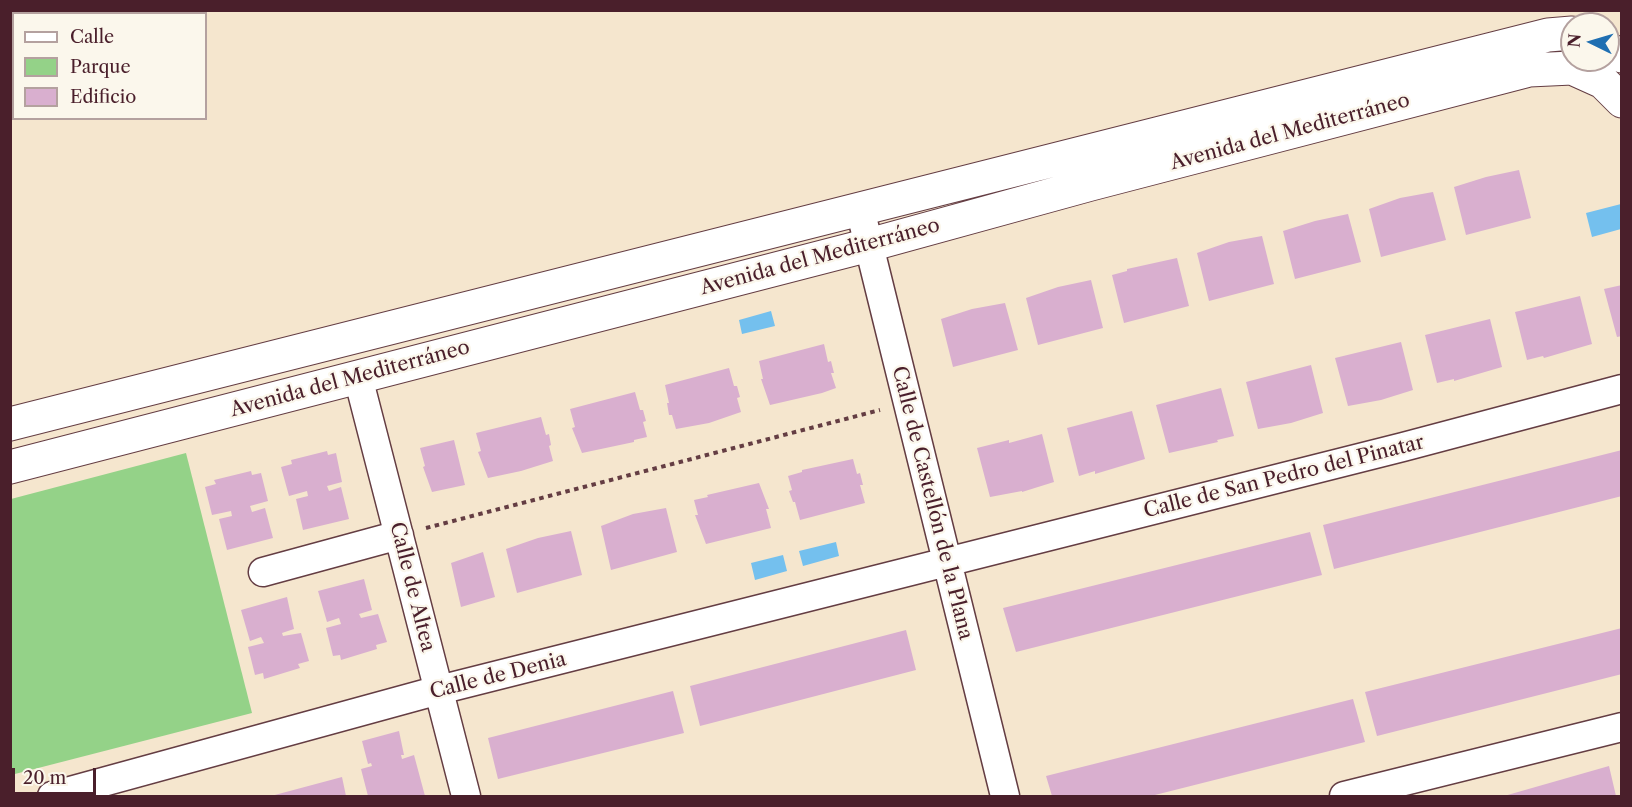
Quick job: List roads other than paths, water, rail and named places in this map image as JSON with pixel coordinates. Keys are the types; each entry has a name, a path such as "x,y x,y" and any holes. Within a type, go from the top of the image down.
{"street":[{"name":"Avenida del Mediterráneo","path":"10,424 1548,35 1560,34"},
{"name":"Avenida del Mediterráneo","path":"10,467 869,245 1091,184 1529,70 1572,68 1603,82 1622,101"},
{"name":"Calle de Castellón de la Plana","path":"860,209 1005,796"},
{"name":"Calle de Altea","path":"358,378 466,796"},
{"name":"Calle de San Pedro del Pinatar","path":"946,563 1622,389"},
{"path":"263,572 399,535"},
{"name":"Calle de Denia","path":"52,796 439,690 946,563"},
{"path":"1344,796 1622,727"}],"water":[{"path":"1621,204 1621,229 1592,237 1586,213"},
{"path":"771,311 775,326 742,334 739,320"},
{"path":"836,542 839,556 803,566 799,551"},
{"path":"783,555 787,571 755,580 751,563"}]}
